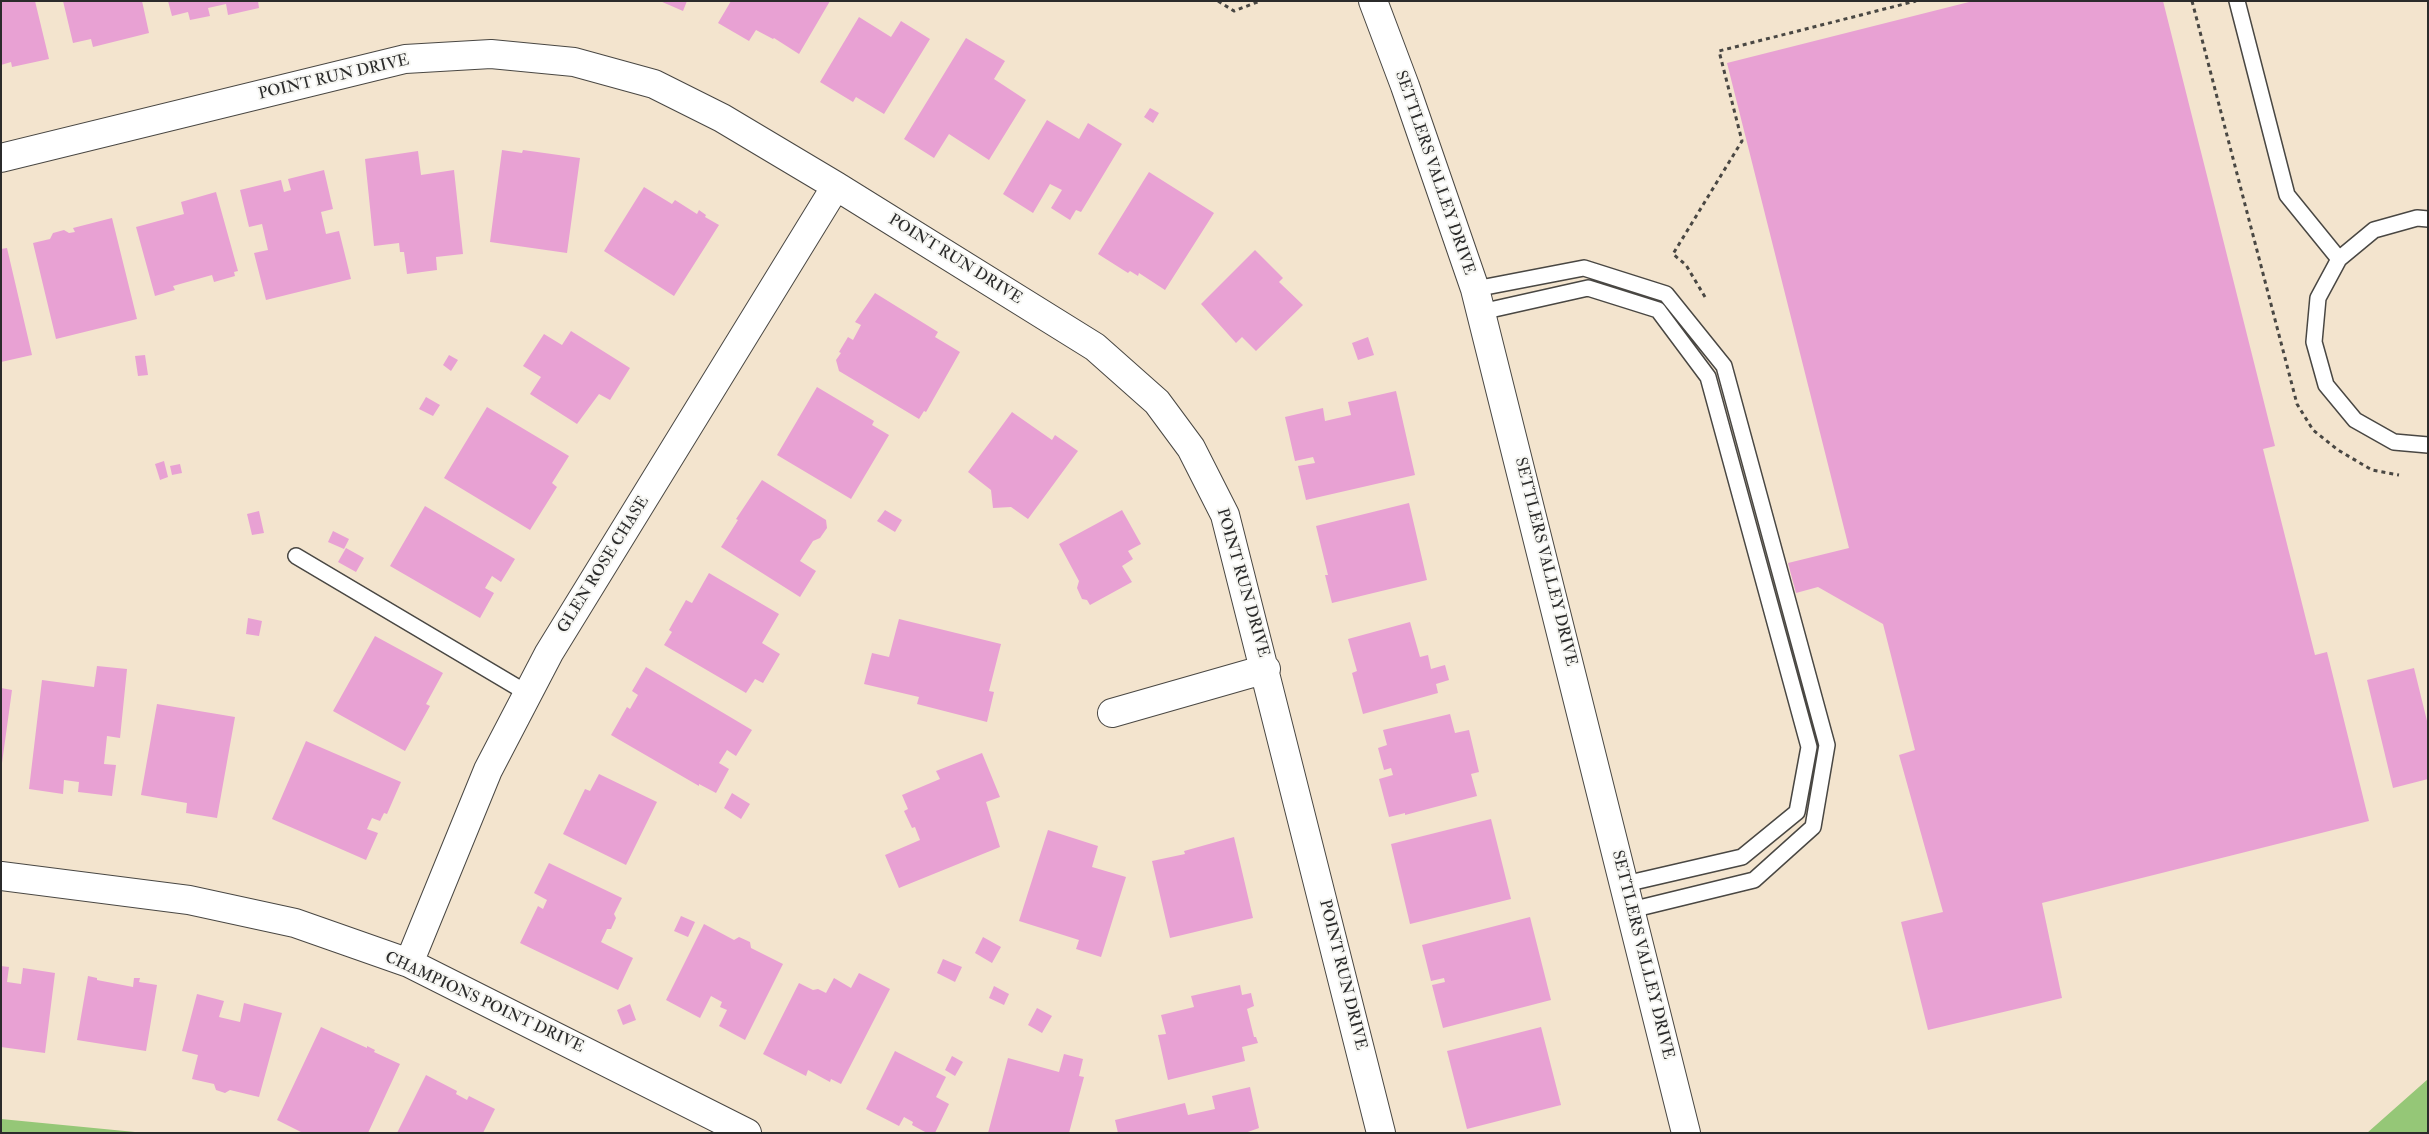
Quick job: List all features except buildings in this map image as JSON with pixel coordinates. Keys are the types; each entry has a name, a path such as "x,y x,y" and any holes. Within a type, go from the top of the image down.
{"street":[{"name":"SETTLERS VALLEY DRIVE","path":"1372,1 1405,86 1478,300 1686,1133"},
{"name":"POINT RUN DRIVE","path":"1,158 404,60 491,54 574,62 654,84 722,118 836,186 1095,347 1157,402 1191,448 1226,515 1381,1133"},
{"name":"GLEN ROSE CHASE","path":"409,963 488,770 549,653 836,186"},
{"path":"1112,713 1266,669"},
{"name":"CHAMPIONS POINT DRIVE","path":"1,876 189,900 295,924 409,963 747,1133"}],"lane":[{"path":"2237,1 2287,194 2339,259"},
{"path":"2428,219 2417,218 2374,230 2339,259 2318,298 2314,342 2326,386 2355,420 2394,442 2428,445"},
{"path":"1478,300 1584,268 1666,294 1724,366 1827,745 1813,827 1754,880 1631,910"},
{"path":"1478,300 1588,288 1658,310 1708,377 1809,747 1797,812 1742,857 1625,884"},
{"path":"296,556 528,693"}],"path":[{"path":"1218,1 1234,11 1260,1"},
{"path":"1708,305 1686,265 1673,254 1742,140 1719,51 1916,1"},
{"path":"2192,1 2296,404 2313,430 2338,450 2372,470 2399,475"}],"green space":[{"path":"2428,1079 2428,1133 2367,1133"},
{"path":"1,1119 135,1132 138,1133 1,1133"}]}
